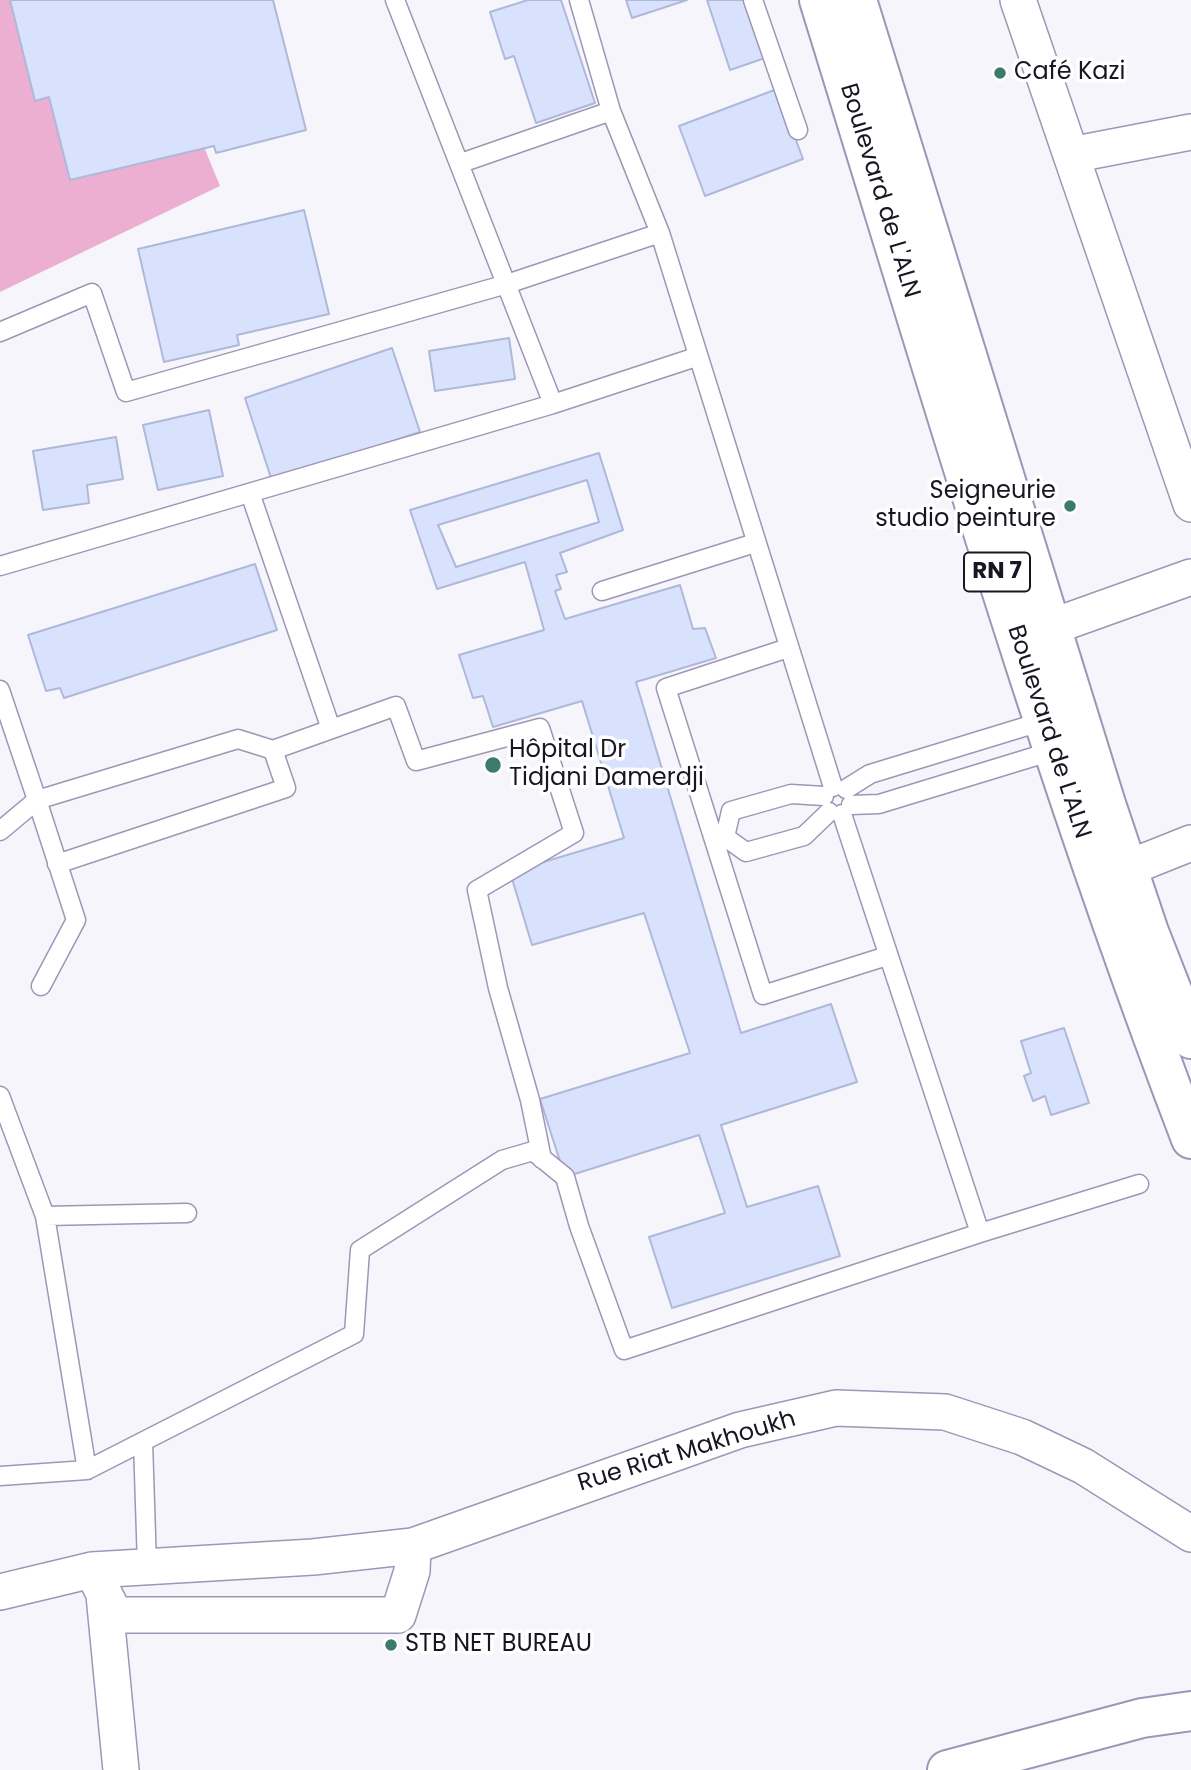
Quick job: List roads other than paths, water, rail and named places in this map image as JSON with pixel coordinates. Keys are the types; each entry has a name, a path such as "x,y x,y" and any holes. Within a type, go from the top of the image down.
{"main road":[{"name":"Boulevard de L'ALN","path":"819,0 1113,874 1127,973 1191,1139"},
{"name":"Boulevard de L'ALN","path":"857,0 1034,633"},
{"name":"Boulevard de L'ALN","path":"1113,874 1149,932 1191,1039"},
{"path":"947,1770 1142,1717 1191,1711"}],"street":[{"path":"1018,0 1191,504"},
{"path":"1071,155 1191,132"},
{"path":"1034,633 1191,577"},
{"path":"1113,874 1191,843"},
{"name":"Rue Riat Makhoukh","path":"0,1592 98,1583 147,1566 270,1559 413,1546 740,1430 836,1408 945,1412 1022,1437 1083,1466 1191,1534"},
{"path":"98,1583 115,1615 398,1615 412,1571 413,1546"},
{"path":"270,1559 273,1615"},
{"path":"98,1583 121,1770"}],"lane":[{"path":"395,0 554,404"},
{"path":"579,0 611,111 660,233 696,357 788,648 980,1233"},
{"path":"753,0 798,131"},
{"path":"461,163 611,111"},
{"path":"0,332 92,293 126,392 507,284 660,233"},
{"path":"0,566 554,404 696,357"},
{"path":"250,493 331,729"},
{"path":"602,591 755,543"},
{"path":"788,648 666,688 719,839 763,995 887,956"},
{"path":"0,690 76,920 41,986"},
{"path":"0,831 37,800 238,739 273,750 397,706 416,761 540,728 575,833 477,890 498,988 530,1100 542,1158"},
{"path":"719,839 731,811 792,794 879,804 1066,731"},
{"path":"719,839 746,852 804,836 837,801 870,774 1066,731"},
{"path":"57,864 286,788 273,750"},
{"path":"0,1096 45,1216 87,1470"},
{"path":"0,1476 87,1470 354,1334 360,1250 502,1160 533,1151 565,1177 579,1226 624,1350 980,1233 1139,1184"},
{"path":"45,1216 187,1213"},
{"path":"143,1442 147,1566"}],"place":[{"name":"Café Kazi","path":"1000,73"},
{"name":"Seigneurie studio peinture","path":"1070,506"},
{"name":"Hôpital Dr Tidjani Damerdji","path":"493,765"},
{"name":"STB NET BUREAU","path":"391,1645"}]}
